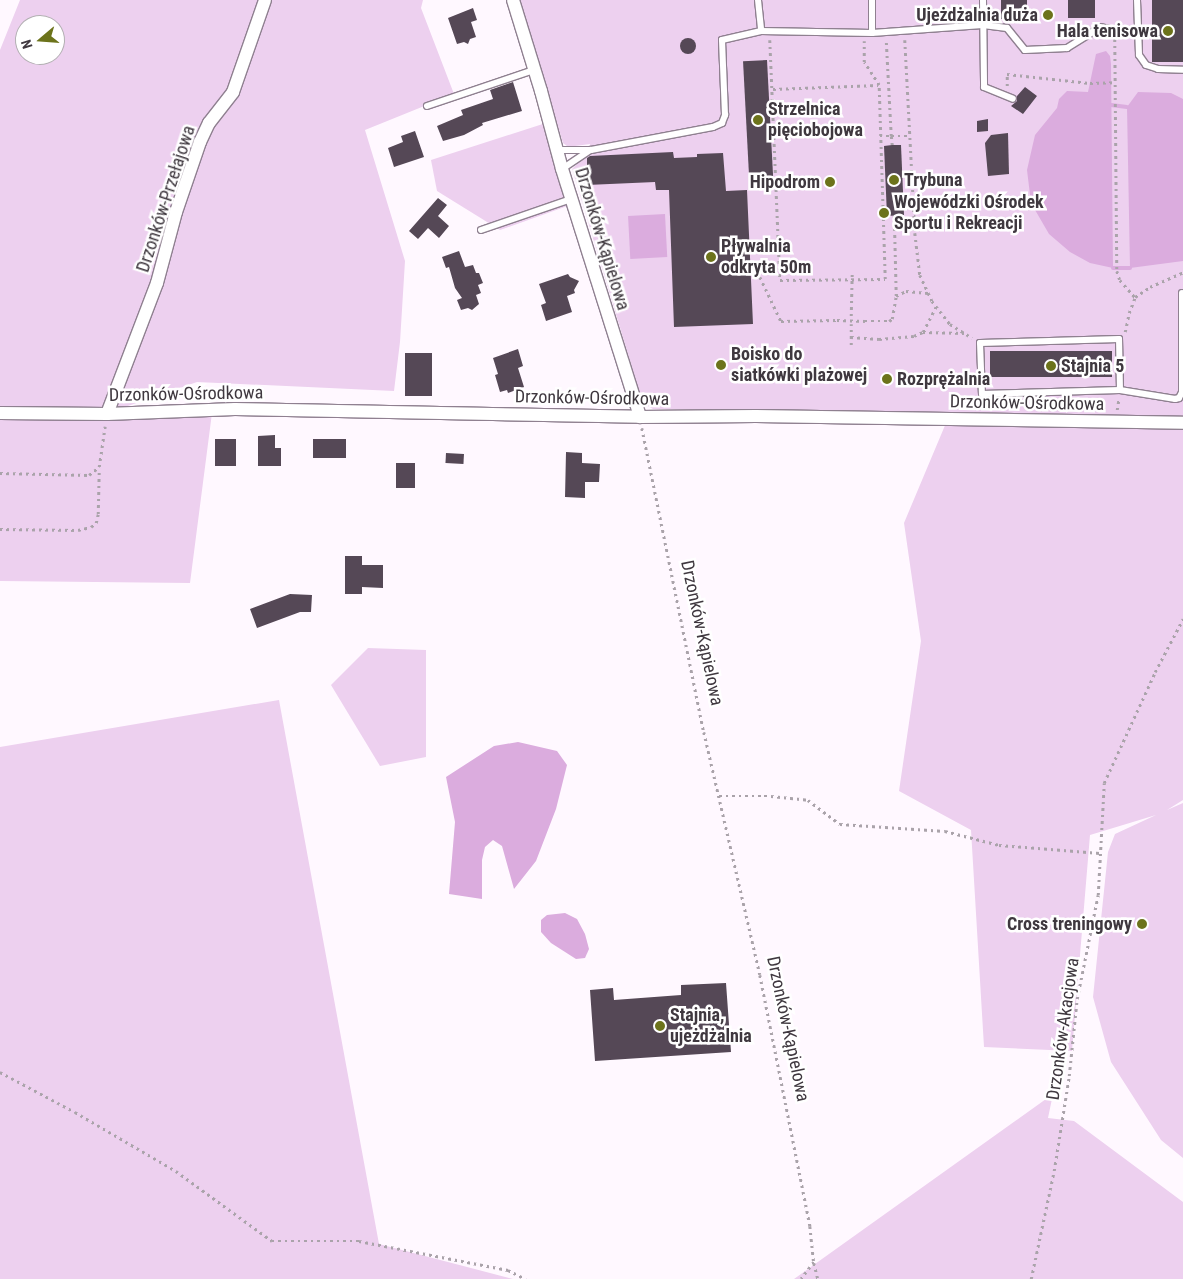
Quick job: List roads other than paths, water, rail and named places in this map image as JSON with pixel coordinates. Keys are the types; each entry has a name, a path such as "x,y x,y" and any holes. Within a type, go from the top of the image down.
{"street":[{"name":"Drzonków-Przełajowa","path":"107,414 157,283 176,212 200,142 209,123 233,92 265,0"},
{"name":"Drzonków-Kąpielowa","path":"512,0 562,170 640,417"},
{"name":"Drzonków-Ośrodkowa","path":"0,413 107,414 234,409 640,417 1183,423"}],"lane":[{"path":"758,0 761,31"},
{"path":"872,0 872,33"},
{"path":"983,0 984,87 1010,97"},
{"path":"1137,0 1139,55 1146,66 1158,69 1183,70"},
{"path":"556,150 591,150 714,127 722,123 725,115 722,40 761,31 872,33 983,25 1007,28 1025,50 1067,48 1100,27 1137,35"},
{"path":"427,106 534,70"},
{"path":"562,170 591,150"},
{"path":"481,230 571,199"},
{"path":"1120,390 1119,339 980,343 982,394 1120,390 1175,399 1179,398 1182,392 1182,294"}],"waterway":[{"path":"1111,105 1127,107"},
{"path":"1113,268 1130,268"}],"place":[{"name":"Ujeżdżalnia duża","path":"1048,15"},
{"name":"Hala tenisowa","path":"1168,31"},
{"name":"Strzelnica pięciobojowa","path":"758,120"},
{"name":"Trybuna","path":"894,180"},
{"name":"Hipodrom","path":"830,182"},
{"name":"Wojewódzki Ośrodek Sportu i Rekreacji","path":"884,213"},
{"name":"Pływalnia odkryta 50m","path":"711,257"},
{"name":"Boisko do siatkówki plażowej","path":"721,365"},
{"name":"Stajnia 5","path":"1051,366"},
{"name":"Rozprężalnia","path":"887,379"},
{"name":"Cross treningowy","path":"1142,924"},
{"name":"Stajnia, ujeżdżalnia","path":"660,1026"}]}
